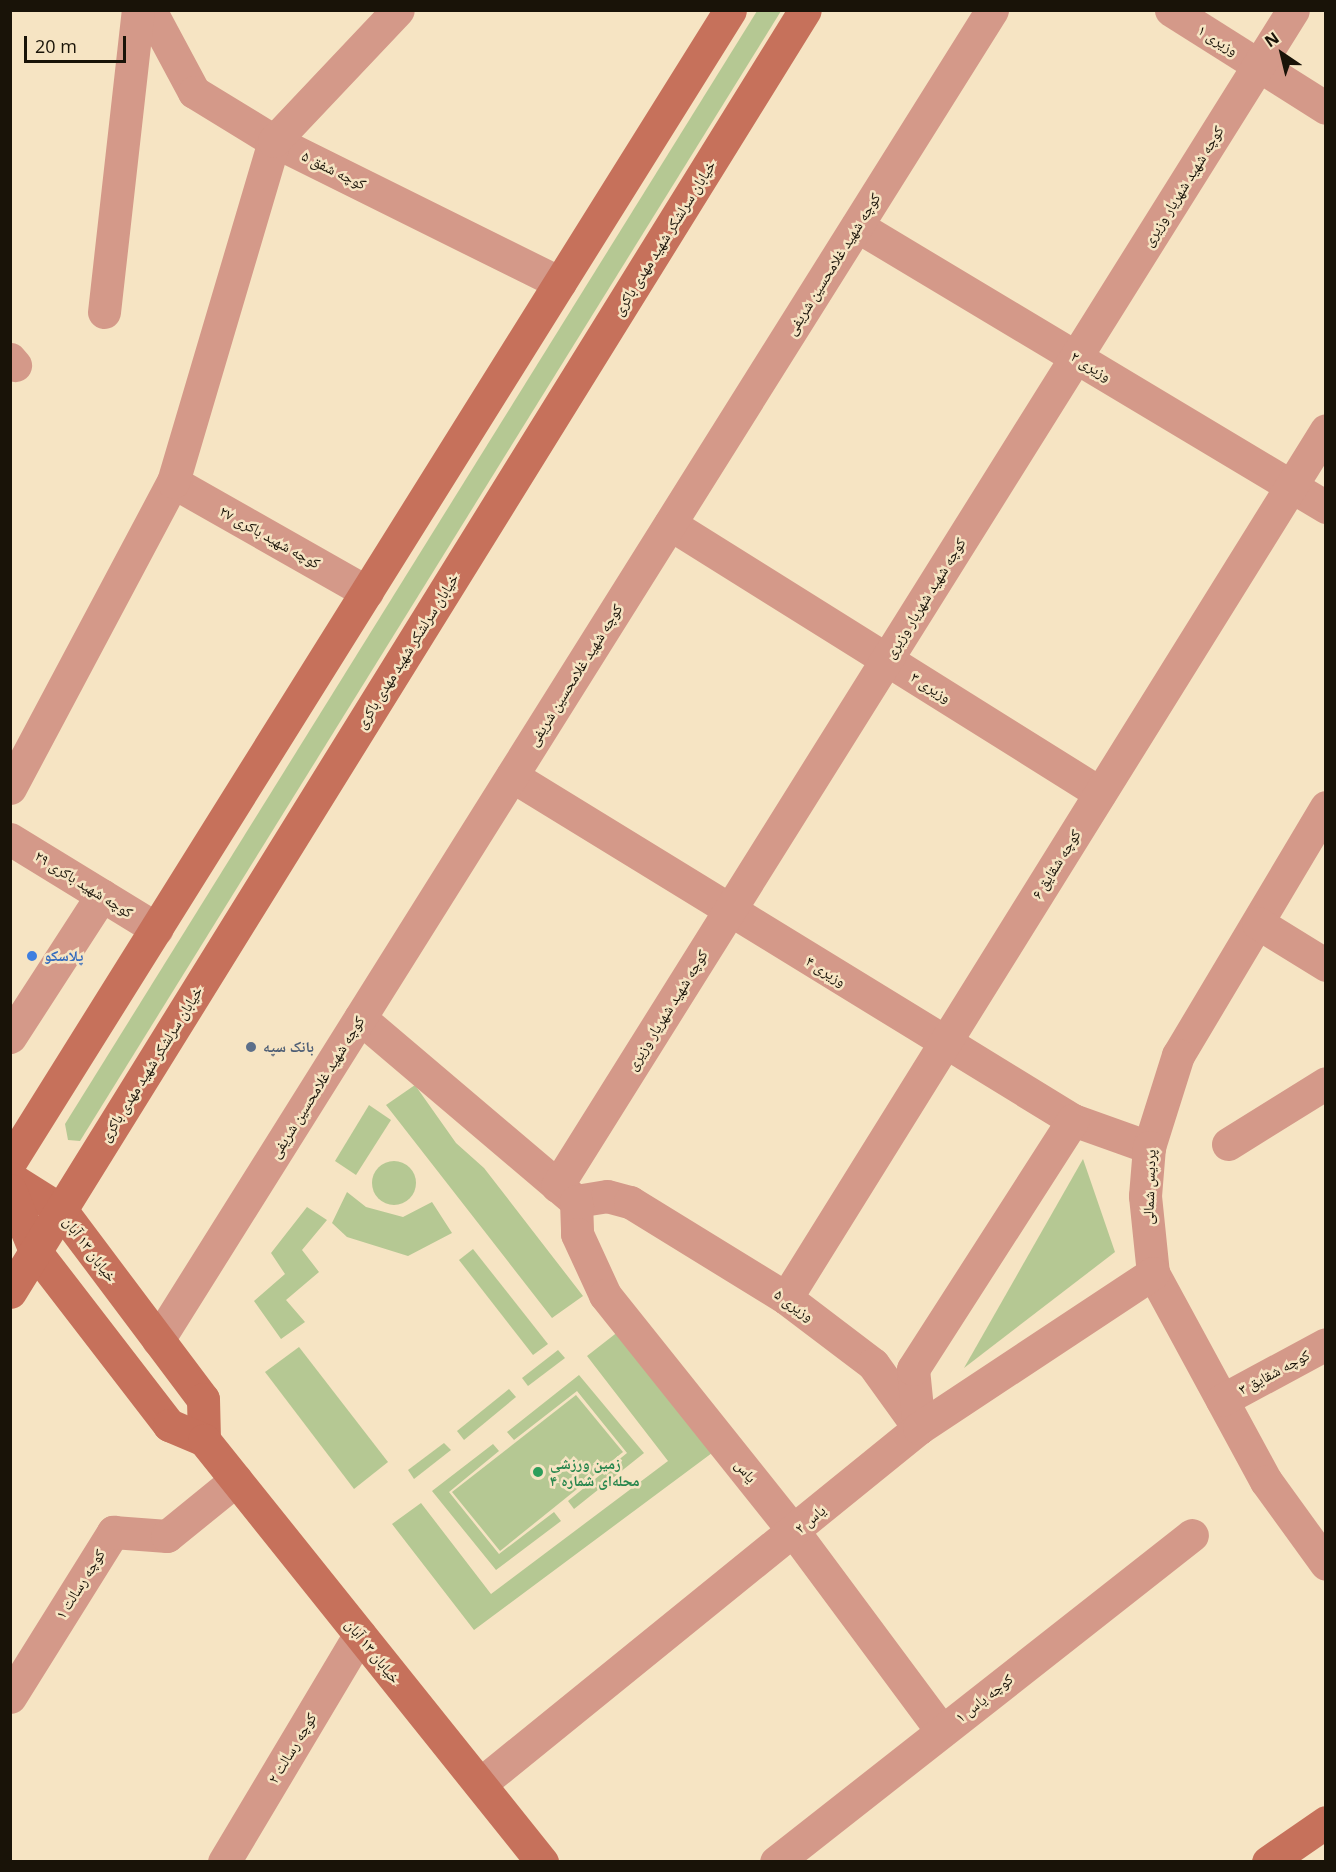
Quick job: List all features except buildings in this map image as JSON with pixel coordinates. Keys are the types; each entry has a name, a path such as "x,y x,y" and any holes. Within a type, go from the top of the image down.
{"main road":[{"path":"10,1162 730,10"},
{"name":"خیابان سرلشکر شهید مهدی باکری","path":"10,1292 805,10"},
{"path":"10,1178 61,1210"},
{"name":"خیابان ۱۳ آبان","path":"10,1190 35,1251 169,1425 204,1440 542,1862"},
{"name":"خیابان ۱۳ آبان","path":"61,1210 203,1399 204,1440"},
{"path":"1268,1862 1326,1822"}],"street":[{"path":"104,312 138,10"},
{"name":"کوچه شفق ۵","path":"150,10 194,92 274,141 560,282"},
{"path":"10,788 172,483 274,141 398,10"},
{"name":"کوچه شهید غلامحسین شریفی","path":"158,1340 992,10"},
{"name":"وزیری ۱","path":"1171,10 1326,108"},
{"name":"کوچه شهید شهریار وزیری","path":"566,1194 729,911 1293,10"},
{"name":"وزیری ۲","path":"857,226 1326,507"},
{"name":"کوچه شقایق ۶","path":"786,1298 1326,430"},
{"name":"کوچه شهید باکری ۲۷","path":"172,483 367,592"},
{"name":"وزیری ۳","path":"670,524 1100,793"},
{"name":"وزیری ۴","path":"512,777 944,1044 1073,1120 1149,1147"},
{"name":"پردیس شمالی","path":"1326,807 1178,1055 1149,1147 1145,1196 1153,1273 1266,1481 1326,1563"},
{"name":"کوچه شهید باکری ۲۹","path":"10,839 157,929"},
{"path":"10,1037 102,895"},
{"path":"1258,923 1326,965"},
{"path":"360,1018 566,1194"},
{"path":"1228,1144 1326,1083"},
{"path":"919,1428 913,1369 1073,1120"},
{"name":"وزیری ۵","path":"566,1194 607,1196 630,1202 786,1298 873,1364 919,1428"},
{"name":"یاس","path":"566,1194 577,1234 604,1295 794,1532 942,1731"},
{"name":"یاس ۲","path":"480,1784 794,1532 919,1428 1153,1273"},
{"name":"کوچه شقایق ۳","path":"1222,1400 1326,1344"},
{"name":"کوچه رسالت ۱","path":"10,1697 113,1532 167,1536 236,1480"},
{"name":"کوچه یاس ۱","path":"776,1862 1192,1535"},
{"name":"کوچه رسالت ۲","path":"224,1862 360,1634"}],"green space":[{"path":"757,11 781,11 80,1141 68,1140 65,1124"},
{"path":"415,1085 456,1143 484,1168 583,1296 552,1318 386,1105"},
{"path":"369,1105 391,1120 356,1175 335,1161"},
{"path":"1083,1159 1115,1252 964,1368"},
{"path":"394,1161 403,1162 410,1167 415,1174 415,1192 410,1199 403,1204 394,1205 385,1204 378,1199 373,1192 372,1183 373,1174 378,1167 385,1162"},
{"path":"347,1192 366,1207 403,1217 432,1202 452,1233 408,1256 347,1237 332,1223"},
{"path":"307,1207 327,1220 302,1250 319,1272 286,1300 305,1322 281,1339 254,1301 285,1274 271,1253"},
{"path":"473,1249 548,1344 533,1355 459,1260"},
{"path":"619,1331 712,1453 474,1630 392,1524 421,1503 491,1594 668,1461 587,1356"},
{"path":"299,1347 388,1462 354,1489 265,1372"},
{"path":"558,1350 565,1358 528,1386 522,1378"},
{"path":"579,1375 644,1453 574,1509 568,1501 627,1453 577,1391 514,1440 507,1432"},
{"path":"509,1389 516,1397 464,1440 457,1431"},
{"name":"زمین ورزشی محله‌ای شماره ۴","path":"576,1395 623,1452 500,1551 452,1492"},
{"path":"444,1443 451,1450 414,1479 408,1470"},
{"path":"493,1444 499,1451 449,1492 499,1554 554,1512 561,1521 496,1570 432,1491"}],"place":[{"name":"پلاسکو","path":"32,956"},
{"name":"بانک سپه","path":"251,1047"},
{"name":"زمین ورزشی محله‌ای شماره ۴","path":"538,1472"}]}
